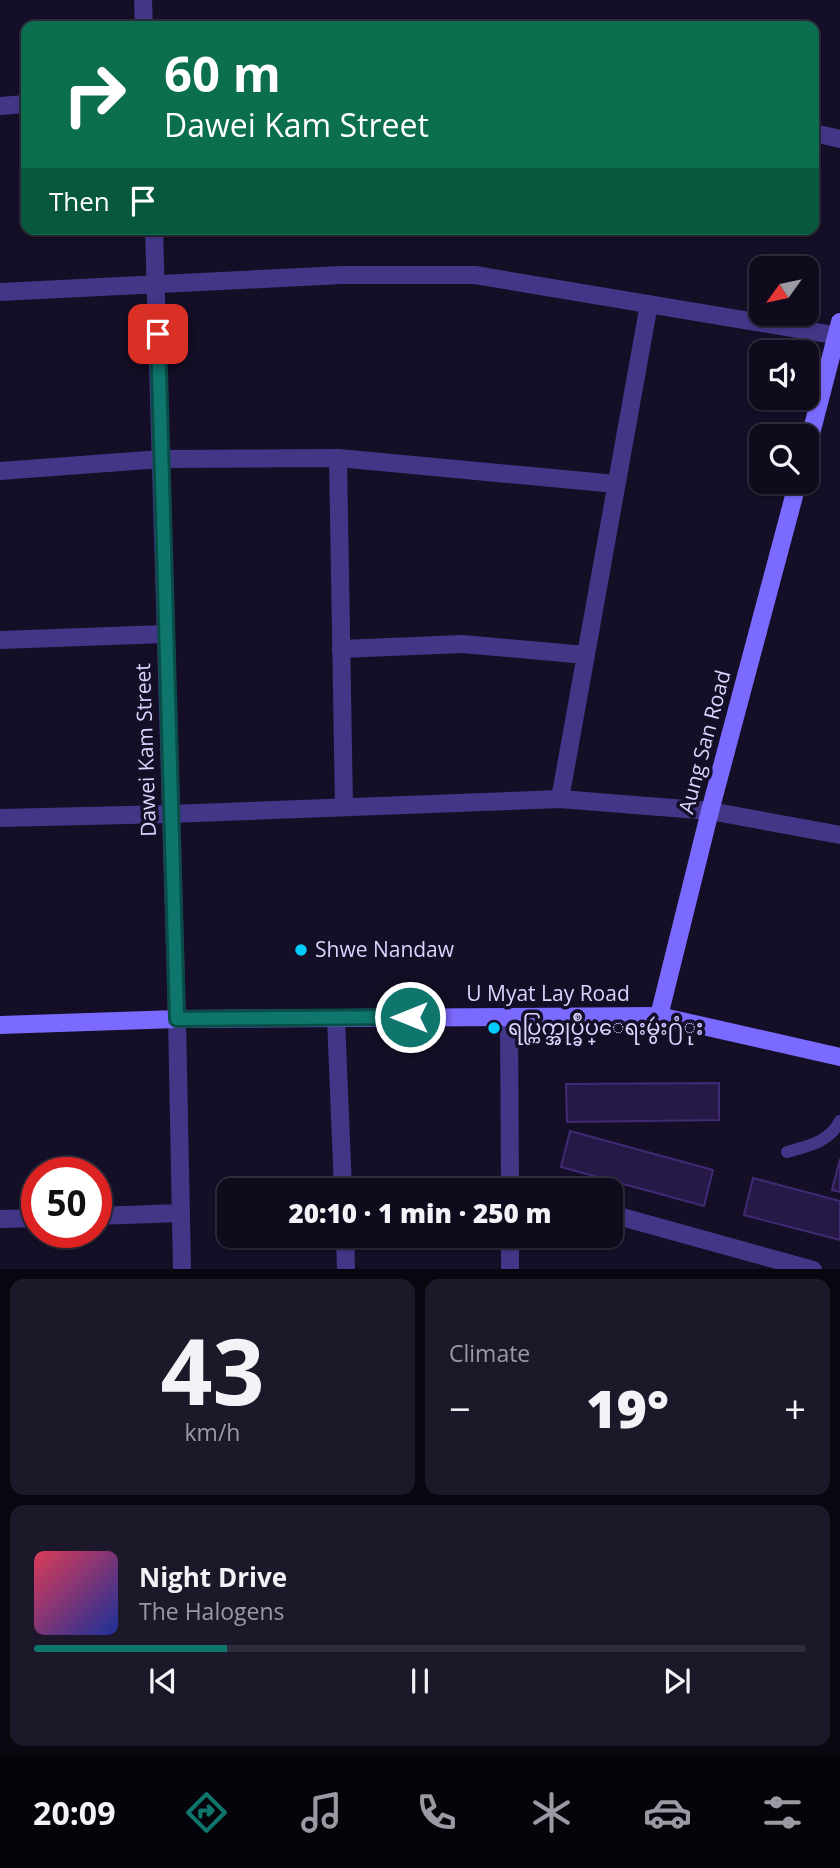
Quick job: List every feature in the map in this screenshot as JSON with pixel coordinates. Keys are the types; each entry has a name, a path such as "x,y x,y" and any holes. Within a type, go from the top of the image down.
{"main road":[{"path":"814,424 839,331"},
{"name":"Aung San Road","path":"659,1016 710,811 795,494"},
{"name":"U Myat Lay Road","path":"0,1025 177,1019 659,1016 840,1057"}],"street":[{"path":"143,0 145,21"},
{"path":"0,106 21,104"},
{"path":"819,133 840,139"},
{"name":"Dawei Kam Street","path":"154,235 182,1269"},
{"path":"0,292 342,275 475,275 649,304 839,331"},
{"path":"560,799 649,304"},
{"path":"0,471 161,459 338,458 616,484"},
{"path":"338,458 344,807"},
{"path":"0,640 165,634"},
{"path":"341,649 462,644 586,655"},
{"path":"0,818 560,799 710,811 840,835"},
{"path":"509,1017 514,1178"},
{"path":"336,1018 343,1178"},
{"path":"112,1215 181,1213"},
{"path":"623,1217 813,1269"},
{"path":"0,1219 21,1218"},
{"path":"345,1248 346,1269"},
{"path":"510,1248 510,1269"}],"lane":[{"path":"787,1152 820,1142 833,1133 840,1121"}],"building":[{"path":"719,1083 719,1120 567,1122 566,1084"},
{"path":"570,1131 713,1170 704,1206 623,1184 623,1178 601,1178 561,1167"},
{"path":"840,1159 840,1192 832,1190"},
{"path":"753,1178 840,1201 840,1240 744,1215"}],"place":[{"name":"Shwe Nandaw","path":"301,950"},
{"name":"ရပ္ကြက္အုပ္ခ်ဳပ္ေရးမွဴး႐ံုး","path":"494,1028"}],"route":[{"path":"158,334 177,1019 410,1017"}]}
